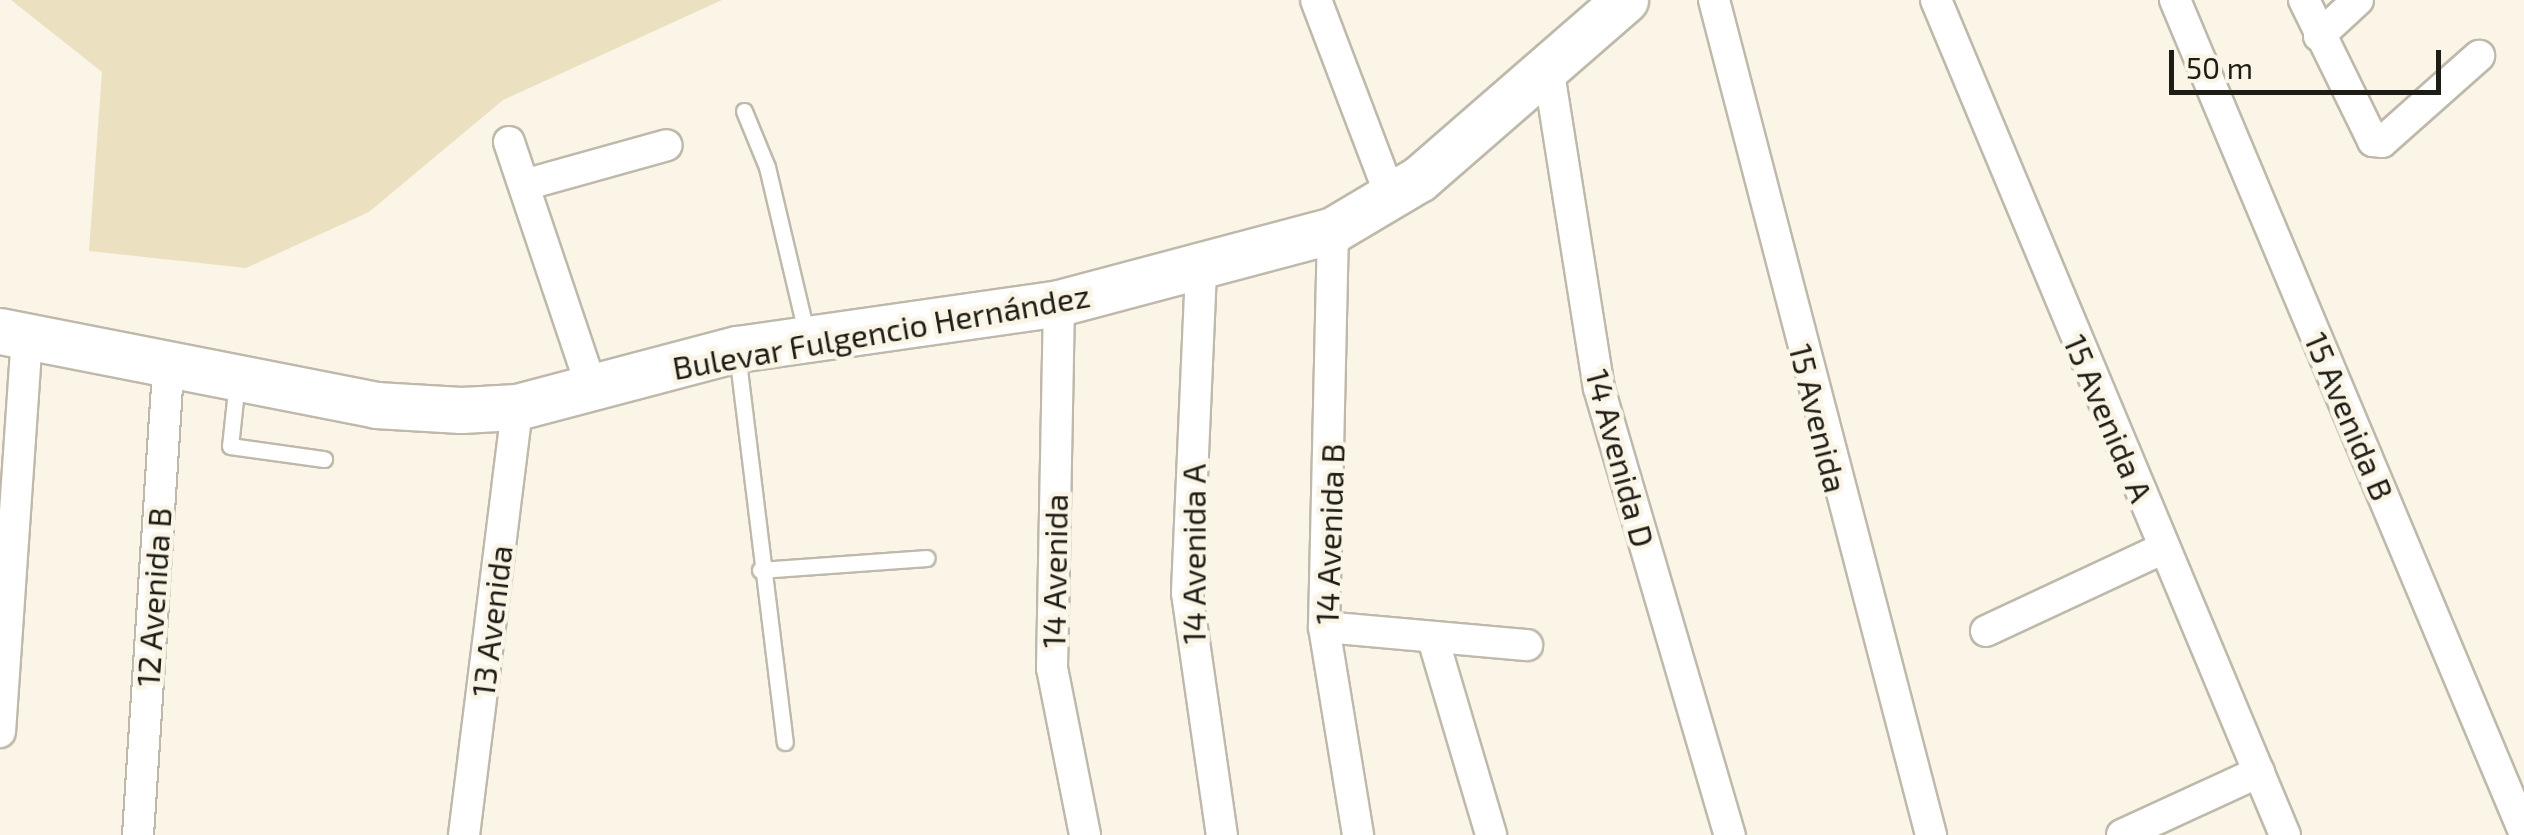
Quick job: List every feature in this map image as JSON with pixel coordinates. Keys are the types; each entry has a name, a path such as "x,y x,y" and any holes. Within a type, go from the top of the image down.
{"street":[{"path":"1316,0 1391,197"},
{"name":"Bulevar Fulgencio Hernández","path":"14,334 169,360 237,378 376,405 517,407 737,349 1060,303 1202,270 1334,230 1391,197 1549,73 1625,0"},
{"name":"15 Avenida","path":"1714,0 1931,835"},
{"name":"15 Avenida A","path":"1936,0 2285,835"},
{"name":"15 Avenida B","path":"2175,0 2524,832"},
{"path":"2304,0 2365,137 2382,142 2480,56"},
{"path":"2319,36 2358,0"},
{"name":"14 Avenida D","path":"1549,73 1599,388 1730,835"},
{"path":"509,142 592,388"},
{"path":"524,185 667,145"},
{"name":"14 Avenida B","path":"1334,230 1324,627 1358,835"},
{"name":"14 Avenida A","path":"1202,270 1187,593 1222,835"},
{"name":"14 Avenida","path":"1060,303 1052,668 1085,835"},
{"path":"0,732 14,334"},
{"name":"12 Avenida B","path":"138,835 169,360"},
{"name":"13 Avenida","path":"464,835 517,407"},
{"path":"1986,631 2164,548"},
{"path":"1324,627 1434,642 1528,645"},
{"path":"1434,642 1491,835"},
{"path":"2122,835 2258,772"}],"lane":[{"path":"744,112 767,167 808,340"},
{"path":"737,349 760,570 785,742"},
{"path":"237,378 230,446 324,459"},
{"path":"760,570 927,558"}],"shaded area":[{"path":"11,0 722,0 503,100 369,212 246,268 89,251 102,72"}]}
